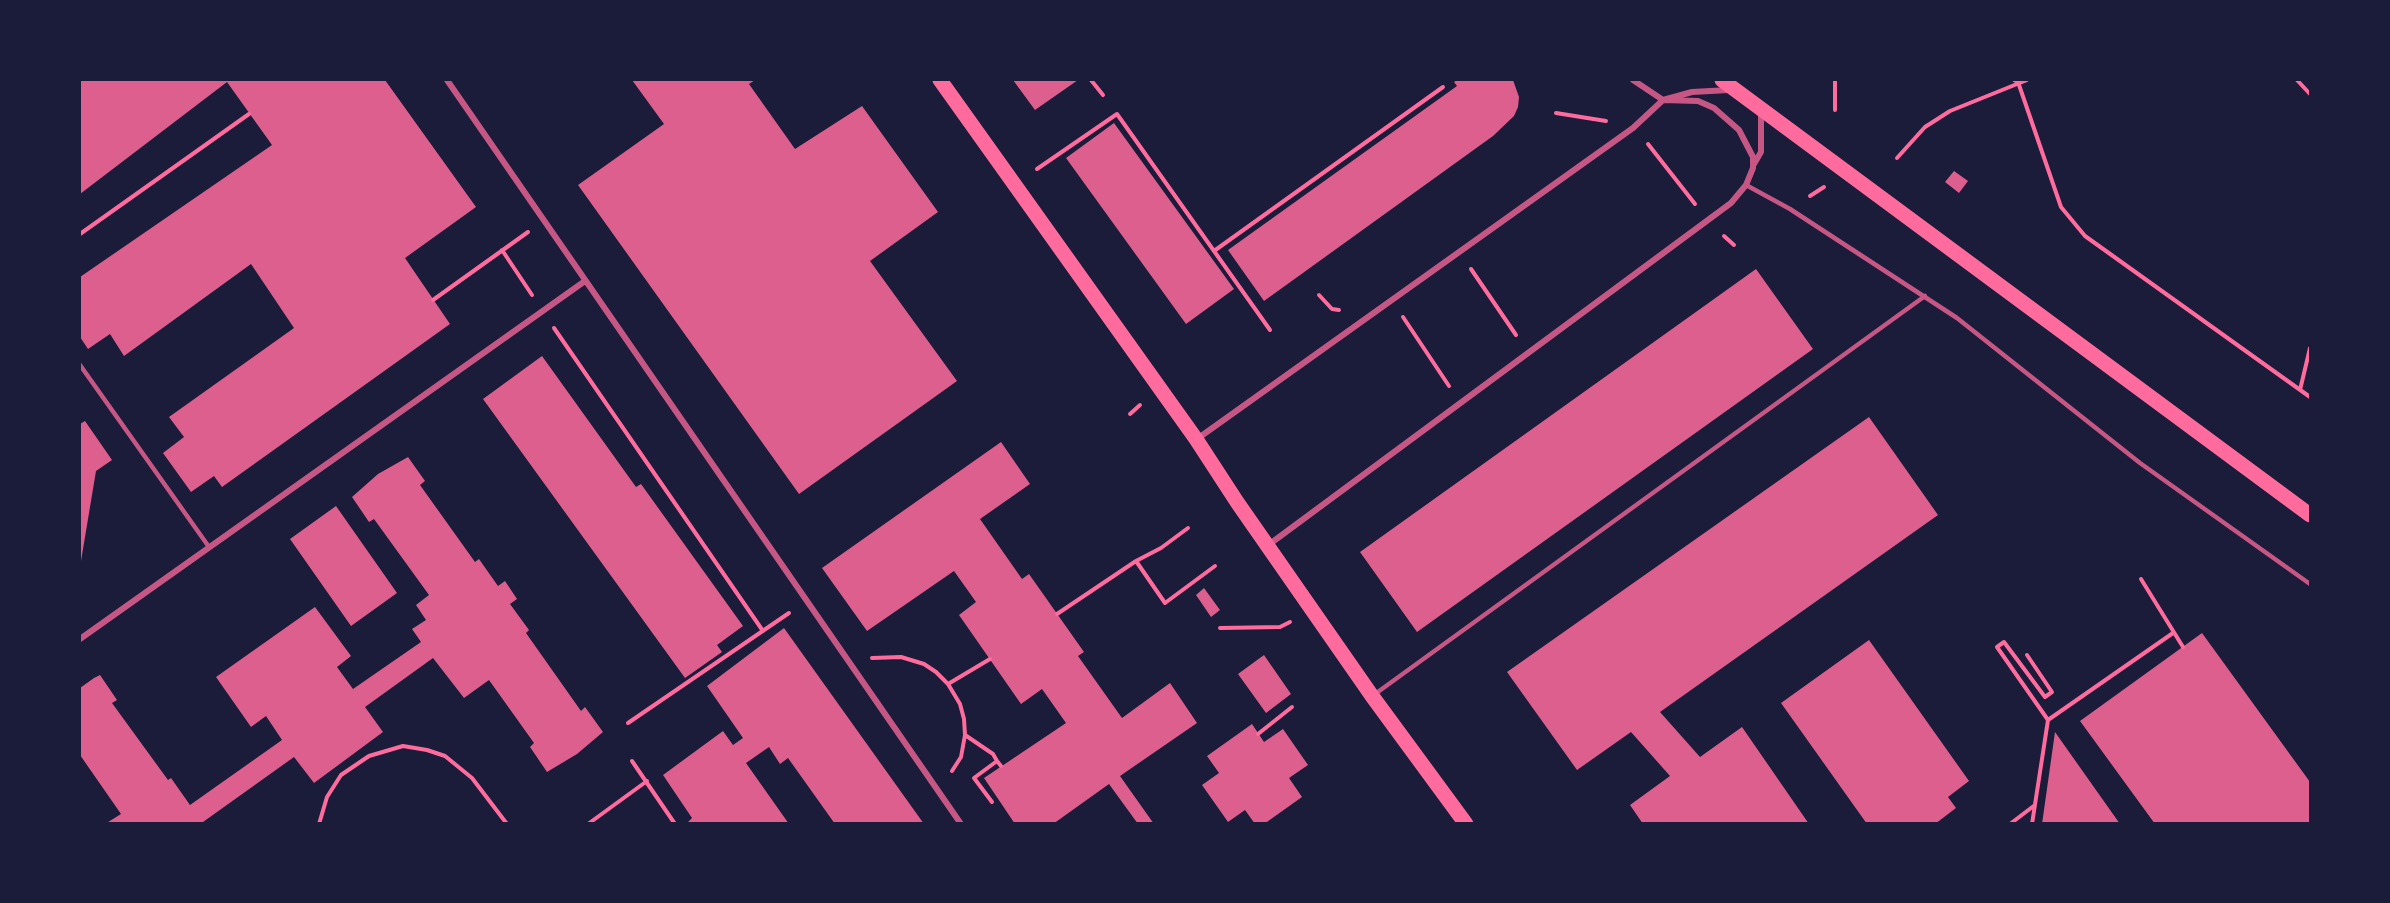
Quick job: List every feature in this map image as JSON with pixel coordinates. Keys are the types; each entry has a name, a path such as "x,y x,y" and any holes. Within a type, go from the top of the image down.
{"main road":[{"path":"940,80 1196,439 1267,546 1372,696 1466,824"},
{"path":"1722,80 2310,516"}],"street":[{"path":"447,80 961,824"},
{"path":"1633,80 1663,100 1698,101 1726,116 1745,140 1753,157 1753,168"},
{"path":"1196,439 1633,128 1663,100 1692,92 1736,90"},
{"path":"1267,546 1303,517 1710,220 1731,202 1746,185 1761,152 1761,108"},
{"path":"80,639 585,281"}],"lane":[{"path":"1746,185 1790,209 1957,318 2140,464 2310,584"},
{"path":"1372,696 1925,296"},
{"path":"80,365 209,547"}],"path":[{"path":"1091,80 1103,95"},
{"path":"1835,80 1835,110"},
{"path":"1897,158 1925,127 1950,111 2016,81 2027,80"},
{"path":"2297,80 2310,94"},
{"path":"2016,81 2061,207 2085,236 2310,397"},
{"path":"1214,251 1443,87"},
{"path":"1556,113 1614,122"},
{"path":"80,234 249,114"},
{"path":"1038,169 1117,114 1270,330"},
{"path":"1644,139 1698,208"},
{"path":"1809,196 1829,184"},
{"path":"433,300 544,221"},
{"path":"502,250 763,631"},
{"path":"1467,264 1518,338"},
{"path":"1319,295 1332,309 1342,310"},
{"path":"1400,312 1449,386"},
{"path":"2300,390 2310,348"},
{"path":"1130,414 1143,403"},
{"path":"1057,614 1136,561 1161,548 1188,528"},
{"path":"1136,561 1166,603 1215,566"},
{"path":"2141,579 2183,647"},
{"path":"628,723 807,601"},
{"path":"1220,628 1280,627"},
{"path":"2048,720 2173,633"},
{"path":"2027,655 2052,692 2045,697 2004,642 1997,647 2048,720 2032,824"},
{"path":"852,666 869,659 901,657 924,664 948,684 960,704 965,735 961,758 948,778 935,788"},
{"path":"948,684 990,659"},
{"path":"1258,734 1292,707"},
{"path":"965,735 993,754 1001,766"},
{"path":"319,824 327,797 341,775 369,756 403,746 445,756 472,778 507,824"},
{"path":"632,760 675,824"},
{"path":"992,802 974,778 997,760"},
{"path":"588,824 646,781"},
{"path":"2010,824 2035,805"}],"building":[{"path":"80,80 385,80 476,207 405,258 450,324 222,487 214,476 191,492 163,453 184,437 169,417 294,328 251,264 124,356 110,334 88,349 80,337 80,277 272,145 227,82 80,194"},
{"path":"632,80 755,80 749,84 795,149 862,106 938,212 870,261 957,381 799,494 578,185 664,124"},
{"path":"1013,80 1078,80 1035,110"},
{"path":"1457,80 1513,80 1519,97 1514,116 1493,136 1264,301 1228,250 1457,86 1454,82"},
{"path":"1114,123 1234,289 1186,324 1066,158"},
{"path":"1954,171 1968,181 1959,193 1945,182"},
{"path":"1756,269 1813,349 1417,632 1360,552"},
{"path":"542,356 636,487 641,484 743,626 717,645 722,652 685,678 483,399"},
{"path":"1869,417 1938,515 1660,712 1700,757 1742,727 1809,824 1643,824 1630,805 1670,776 1631,732 1577,770 1507,672"},
{"path":"85,421 112,460 96,471 81,561 80,424"},
{"path":"1001,442 1030,484 980,519 1022,579 1029,574 1084,652 1078,656 1122,718 1170,683 1197,723 1120,776 1154,824 1138,824 1109,784 1053,824 1015,824 984,778 1066,723 1042,689 1021,704 959,615 976,602 954,571 867,631 822,568"},
{"path":"408,457 425,481 420,485 475,562 479,559 498,586 505,581 517,599 510,604 529,630 526,633 581,711 585,707 603,732 577,754 547,772 530,747 534,743 489,680 464,698 433,658 365,707 383,732 314,783 294,757 203,822 204,824 105,824 121,814 80,755 80,688 94,678 100,675 117,700 112,703 168,780 171,778 190,805 282,740 266,716 251,727 216,677 315,607 351,656 337,667 353,689 421,642 412,629 426,620 416,605 429,595 374,519 369,522 352,497 378,474"},
{"path":"336,506 397,593 351,626 290,539"},
{"path":"1204,588 1220,610 1211,617 1196,595"},
{"path":"784,628 924,824 835,824 788,758 780,764 769,747 746,763 789,824 686,824 692,818 663,775 723,731 733,745 743,738 707,686"},
{"path":"2202,633 2310,782 2310,824 2155,824 2080,721"},
{"path":"1869,640 1969,781 1948,797 1956,808 1935,824 1867,824 1781,703"},
{"path":"1264,655 1291,694 1266,713 1238,674"},
{"path":"1252,724 1264,742 1283,729 1308,765 1289,778 1302,797 1264,824 1255,824 1245,810 1228,822 1202,785 1219,773 1207,756"},
{"path":"2055,732 2120,824 2042,824"}]}
